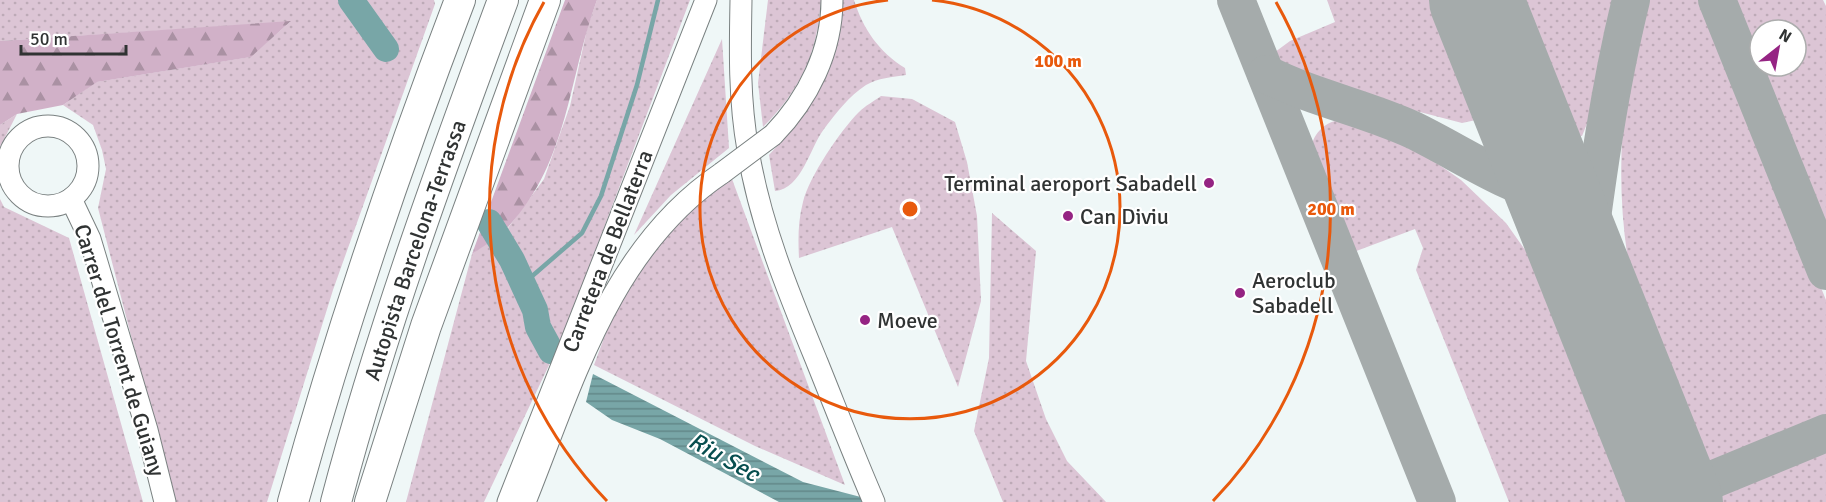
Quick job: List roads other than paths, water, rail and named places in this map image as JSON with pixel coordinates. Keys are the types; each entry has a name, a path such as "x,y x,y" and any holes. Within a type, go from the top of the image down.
{"highway":[{"name":"Autopista Barcelona-Terrassa","path":"294,502 313,431 377,225 460,0"},
{"name":"Autopista Barcelona-Terrassa","path":"336,502 355,430 417,238 503,0"},
{"path":"370,502 426,326 545,0"},
{"path":"283,502 313,431"}],"street":[{"name":"Carretera de Bellaterra","path":"508,502 706,0"},
{"path":"741,0 739,64 743,108 748,151 765,219 788,291 872,496"},
{"path":"525,502 598,323 625,272 664,221 693,194 773,135 798,105 816,72 830,26 832,0"},
{"name":"Carrer del Torrent de Guiany","path":"71,199 90,239 147,430 165,502"}],"water":[{"path":"593,374 803,482 880,502 779,502 660,439 612,420 586,402"}],"waterway":[{"name":"Riu Sec","path":"351,0 386,49"},
{"path":"523,284 582,233 601,196 637,85 658,0"},
{"name":"Riu Sec","path":"489,222 512,260 535,310 538,327 551,351"}],"place":[{"name":"Terminal aeroport Sabadell","path":"1209,183"},
{"name":"Can Diviu","path":"1068,216"},
{"name":"Aeroclub Sabadell","path":"1240,293"},
{"name":"Moeve","path":"865,320"}]}
